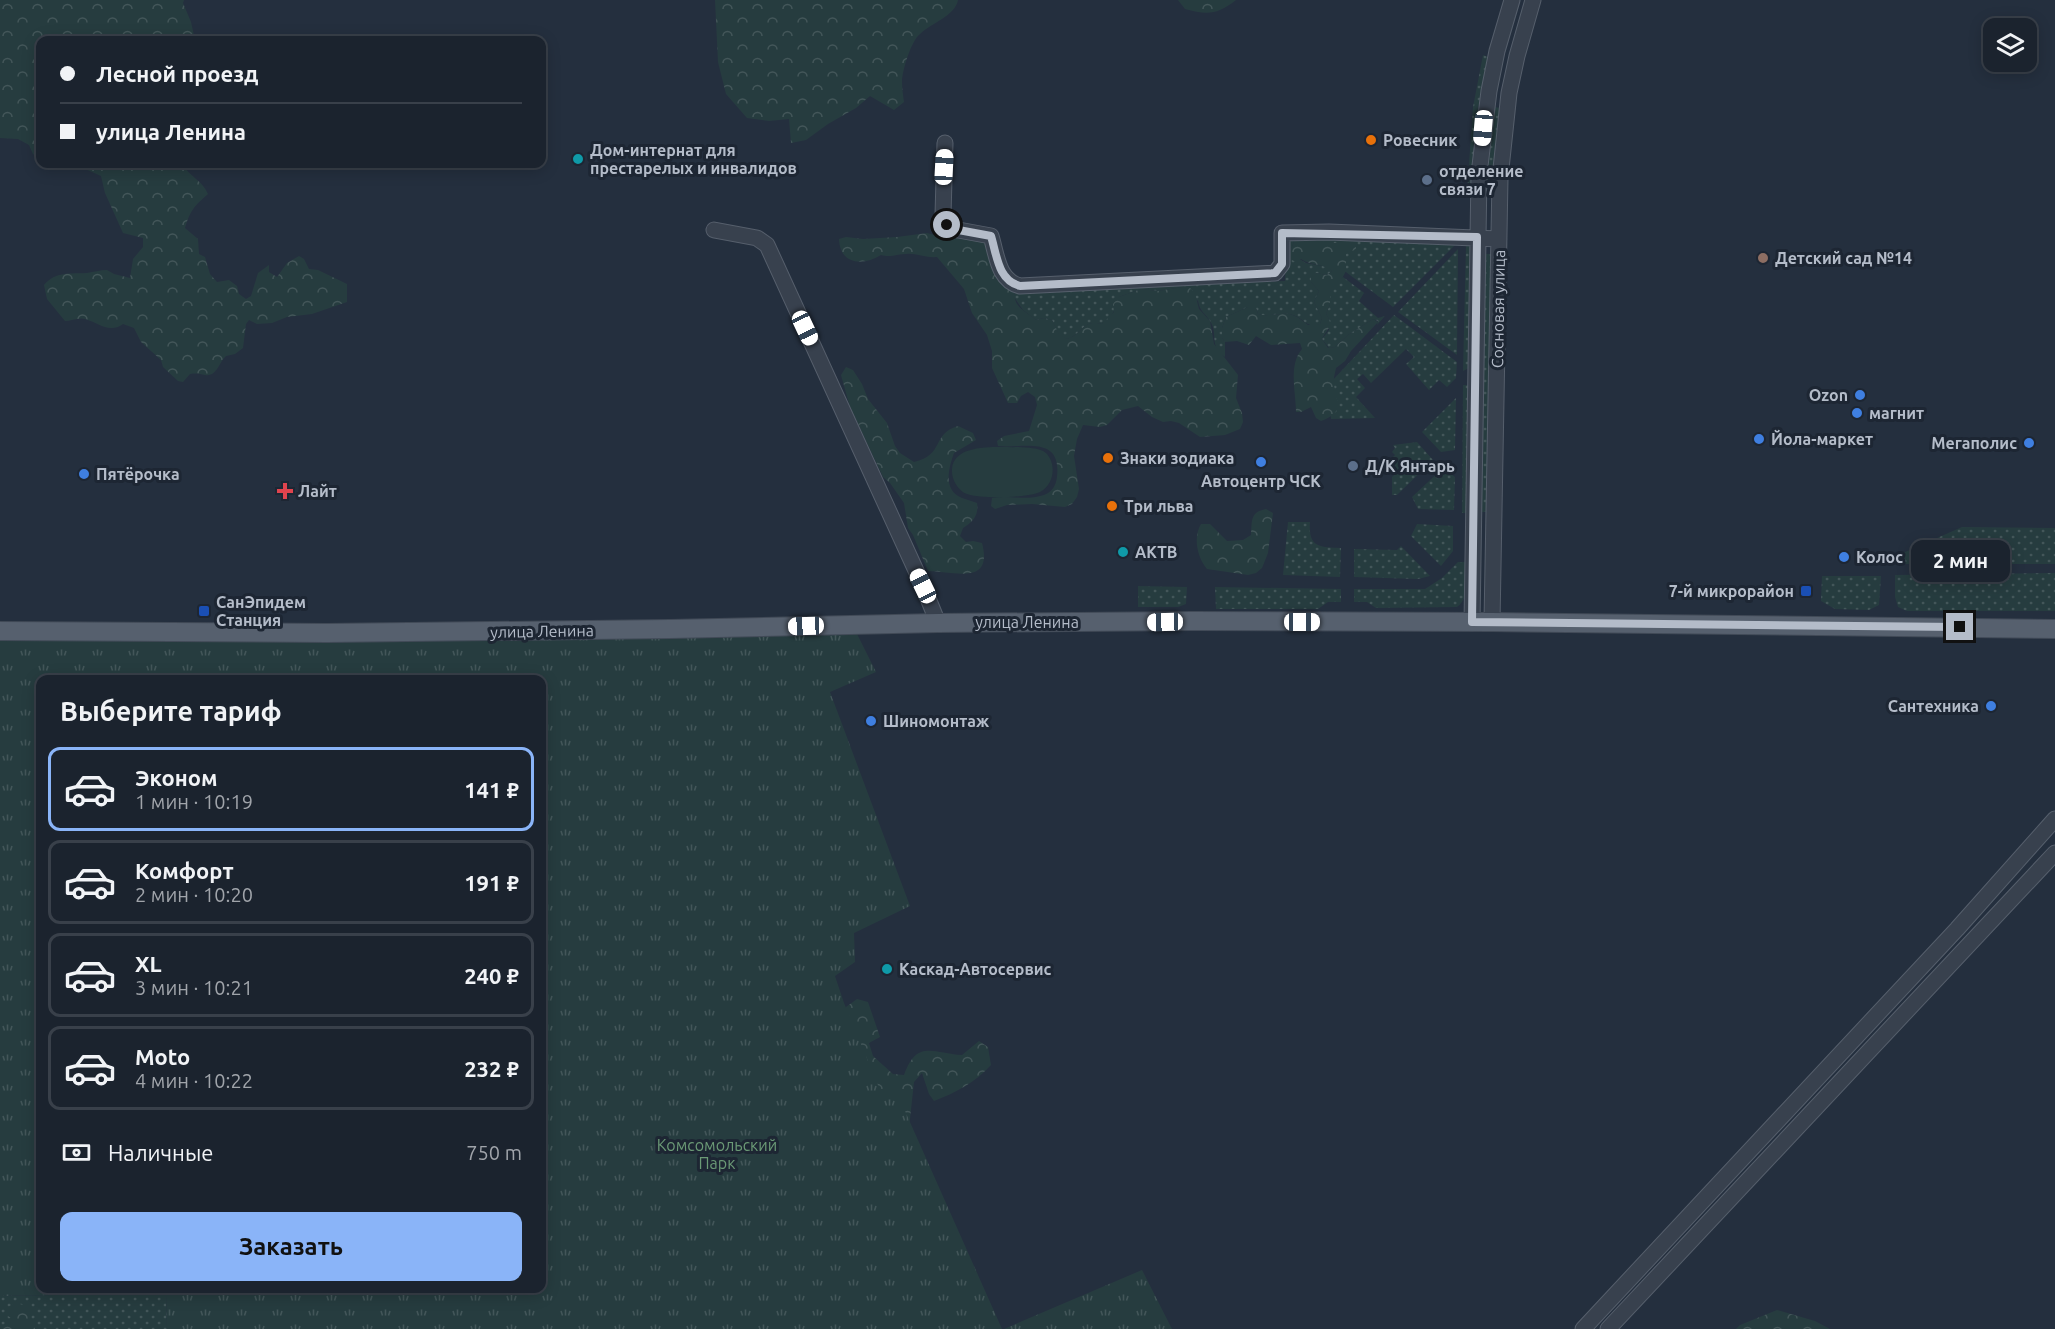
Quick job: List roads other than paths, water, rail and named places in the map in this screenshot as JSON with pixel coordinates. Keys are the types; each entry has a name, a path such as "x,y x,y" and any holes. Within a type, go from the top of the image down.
{"main road":[{"name":"улица Ленина","path":"0,631 339,633 938,623 1472,622 2055,629"}],"street":[{"name":"Сосновая улица","path":"1472,622 1479,174 1489,91 1497,51 1512,0"},
{"name":"Сосновая улица","path":"1492,622 1500,178 1509,93 1533,0"},
{"path":"945,143 943,215 947,225 953,229 991,236 1000,269 1005,278 1011,284 1020,286 1275,273 1282,264 1282,233 1499,238"},
{"path":"714,230 757,238 767,245 938,623"},
{"path":"1583,1329 1957,928 2055,819"},
{"path":"1608,1329 2055,853"}],"place":[{"name":"Ровесник","path":"1371,140"},
{"name":"Дом-интернат для престарелых и инвалидов","path":"578,159"},
{"name":"отделение связи 7","path":"1427,180"},
{"name":"Детский сад №14","path":"1763,258"},
{"name":"Ozon","path":"1860,395"},
{"name":"магнит","path":"1857,413"},
{"name":"Йола-маркет","path":"1759,439"},
{"name":"Мегаполис","path":"2029,443"},
{"name":"Знаки зодиака","path":"1108,458"},
{"name":"Автоцентр ЧСК","path":"1261,462"},
{"name":"Д/К Янтарь","path":"1353,466"},
{"name":"Пятёрочка","path":"84,474"},
{"name":"Лайт","path":"285,491"},
{"name":"Три льва","path":"1112,506"},
{"name":"АКТВ","path":"1123,552"},
{"name":"Колос","path":"1844,557"},
{"name":"7-й микрорайон","path":"1806,591"},
{"name":"СанЭпидем Станция","path":"204,611"},
{"name":"Сантехника","path":"1991,706"},
{"name":"Шиномонтаж","path":"871,721"},
{"name":"Каскад-Автосервис","path":"887,969"}],"park label":[{"name":"Комсомольский Парк","path":"717,1154"}]}
